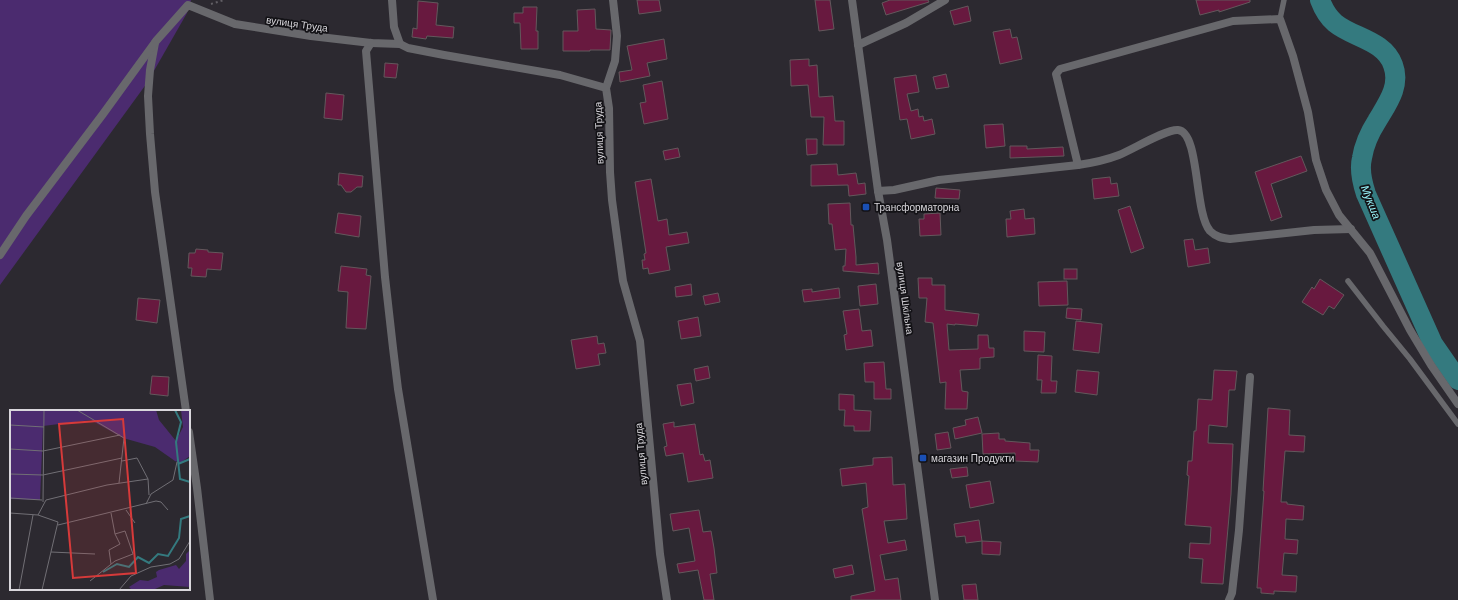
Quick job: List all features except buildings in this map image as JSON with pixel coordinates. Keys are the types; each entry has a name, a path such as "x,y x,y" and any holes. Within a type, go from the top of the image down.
{"street":[{"path":"392,0 394,27 400,44"},
{"path":"606,88 615,61 617,36 613,0"},
{"name":"вулиця Шкільна","path":"852,0 878,191 887,240 935,600"},
{"path":"858,45 906,23 945,0"},
{"name":"вулиця Труда","path":"156,41 188,5 235,24 282,32 371,43 400,44 408,48 444,55 560,75 606,88 609,108 610,172 613,207 623,281 640,341 660,554 667,600"},
{"path":"1078,166 1056,74 1060,69 1234,21 1280,19 1295,63 1308,112 1316,160 1326,190 1339,214 1370,253 1410,330 1439,378 1458,404"},
{"path":"0,254 26,216 156,41"},
{"path":"156,41 150,70 148,96 150,134 155,192 186,410"},
{"path":"371,43 366,51 385,277 398,389 433,600"},
{"path":"878,191 894,190 946,179 1078,166 1118,156 1160,135 1178,130 1184,132 1189,140 1193,152 1200,202 1205,221 1210,231 1218,237 1230,239 1308,230 1351,229"},
{"path":"1229,600 1232,593 1239,530 1250,377"},
{"path":"190,439 210,600"}],"lane":[{"path":"1280,19 1284,0"},
{"path":"1348,281 1410,359 1458,424"}],"shaded area":[{"path":"0,0 191,0 187,13 147,83 0,285"}],"waterway":[{"name":"Мукша","path":"1320,0 1326,12 1335,23 1383,50 1393,65 1395,73 1394,87 1389,101 1366,143 1361,162 1362,180 1366,194 1433,344 1458,380"}],"place":[{"name":"Трансформаторна","path":"866,207"},
{"name":"магазин Продукти","path":"923,458"}]}
